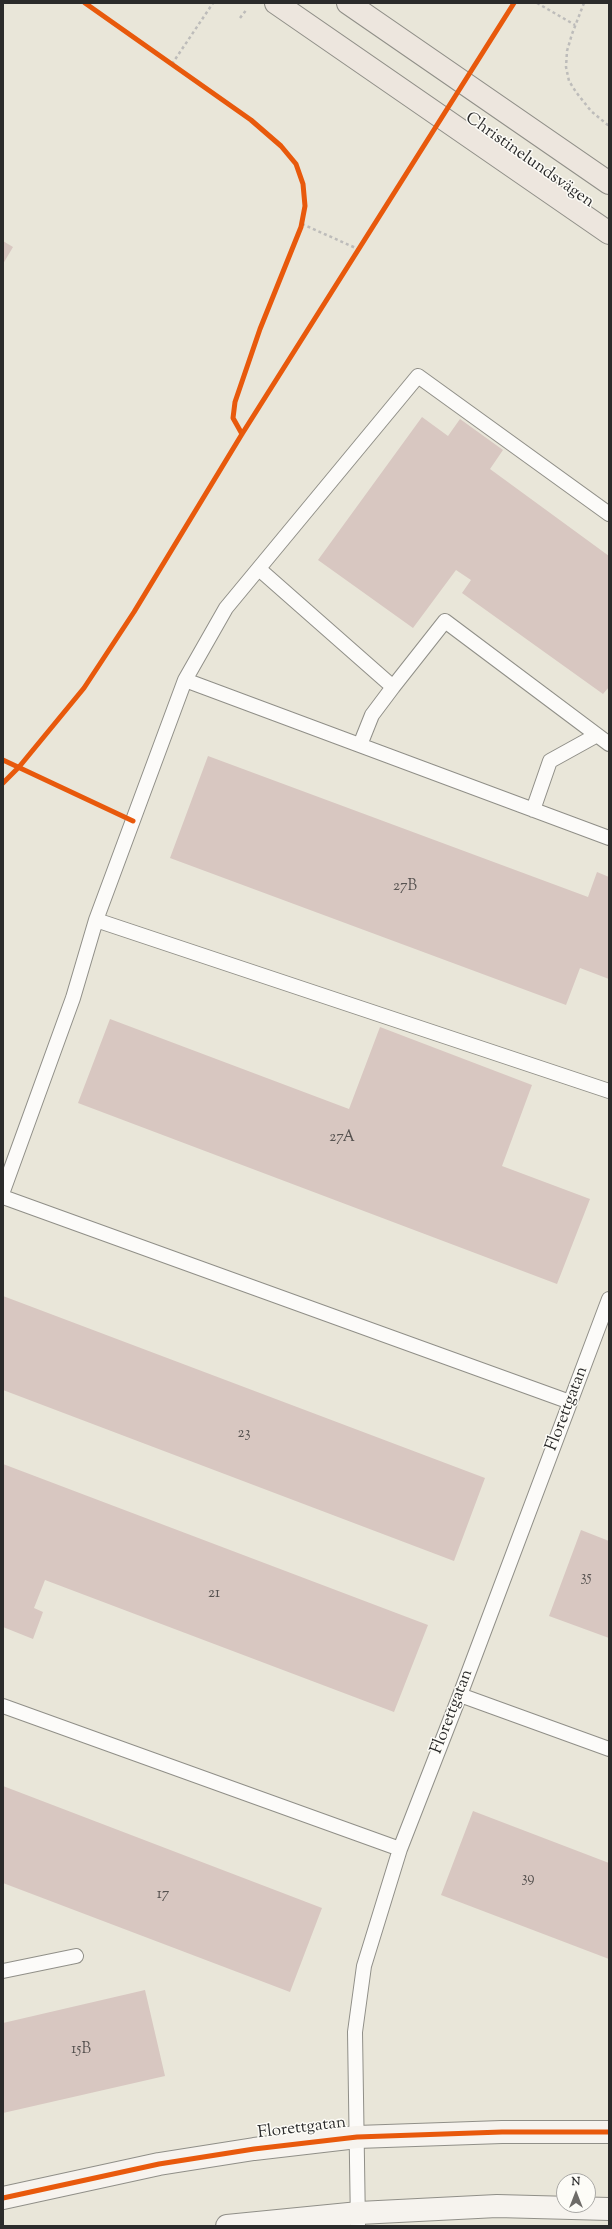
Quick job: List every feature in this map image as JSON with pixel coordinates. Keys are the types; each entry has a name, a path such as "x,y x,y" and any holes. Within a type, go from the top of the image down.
{"main road":[{"name":"Christinelundsvägen","path":"276,3 609,233"},
{"name":"Christinelundsvägen","path":"348,3 609,183"}],"street":[{"name":"Florettgatan","path":"3,2198 159,2164 254,2149 357,2137 502,2132 609,2132"},
{"path":"227,2226 359,2220 497,2206 609,2209"}],"lane":[{"path":"3,1191 73,998 96,920 185,680 226,608 418,376 609,514"},
{"path":"259,569 393,687"},
{"path":"360,745 372,714 446,621 609,744"},
{"path":"185,680 609,838"},
{"path":"533,810 550,761 597,735"},
{"path":"96,920 609,1091"},
{"path":"3,1197 570,1402"},
{"name":"Florettgatan","path":"359,2220 354,2032 364,1966 400,1849 460,1695 609,1299"},
{"path":"460,1695 609,1749"},
{"path":"3,1706 400,1849"},
{"path":"3,1972 76,1956"}],"path":[{"path":"172,64 213,3"},
{"path":"536,3 575,25"},
{"path":"584,3 567,51 566,67 569,80 591,111 609,126"},
{"path":"240,18 248,8"},
{"path":"302,224 358,249"}],"building":[{"path":"3,241 13,247 3,264"},
{"path":"422,417 448,436 460,419 503,450 490,469 609,556 609,687 603,694 462,593 471,580 456,570 413,628 318,560"},
{"path":"208,756 588,897 597,872 609,877 609,979 580,968 566,1005 170,858"},
{"path":"110,1019 349,1109 380,1027 532,1085 502,1166 590,1199 557,1284 78,1103"},
{"path":"3,1296 485,1478 454,1561 3,1390"},
{"path":"3,1464 428,1625 394,1712 45,1580 34,1608 43,1612 33,1639 3,1627"},
{"path":"581,1530 609,1541 609,1638 549,1616"},
{"path":"3,1786 322,1908 290,1992 3,1883"},
{"path":"473,1811 609,1863 609,1959 441,1895"},
{"path":"145,1990 165,2076 3,2113 3,2023"}],"cycle path":[{"path":"85,3 251,120 281,146 296,164 303,184 305,206 301,227 260,329 235,402 233,418 242,434"},
{"path":"3,783 19,767 84,688 134,612 242,434 514,3"},
{"path":"3,760 133,821"},
{"path":"3,2198 159,2164 254,2149 357,2137 502,2132 609,2132"}]}
